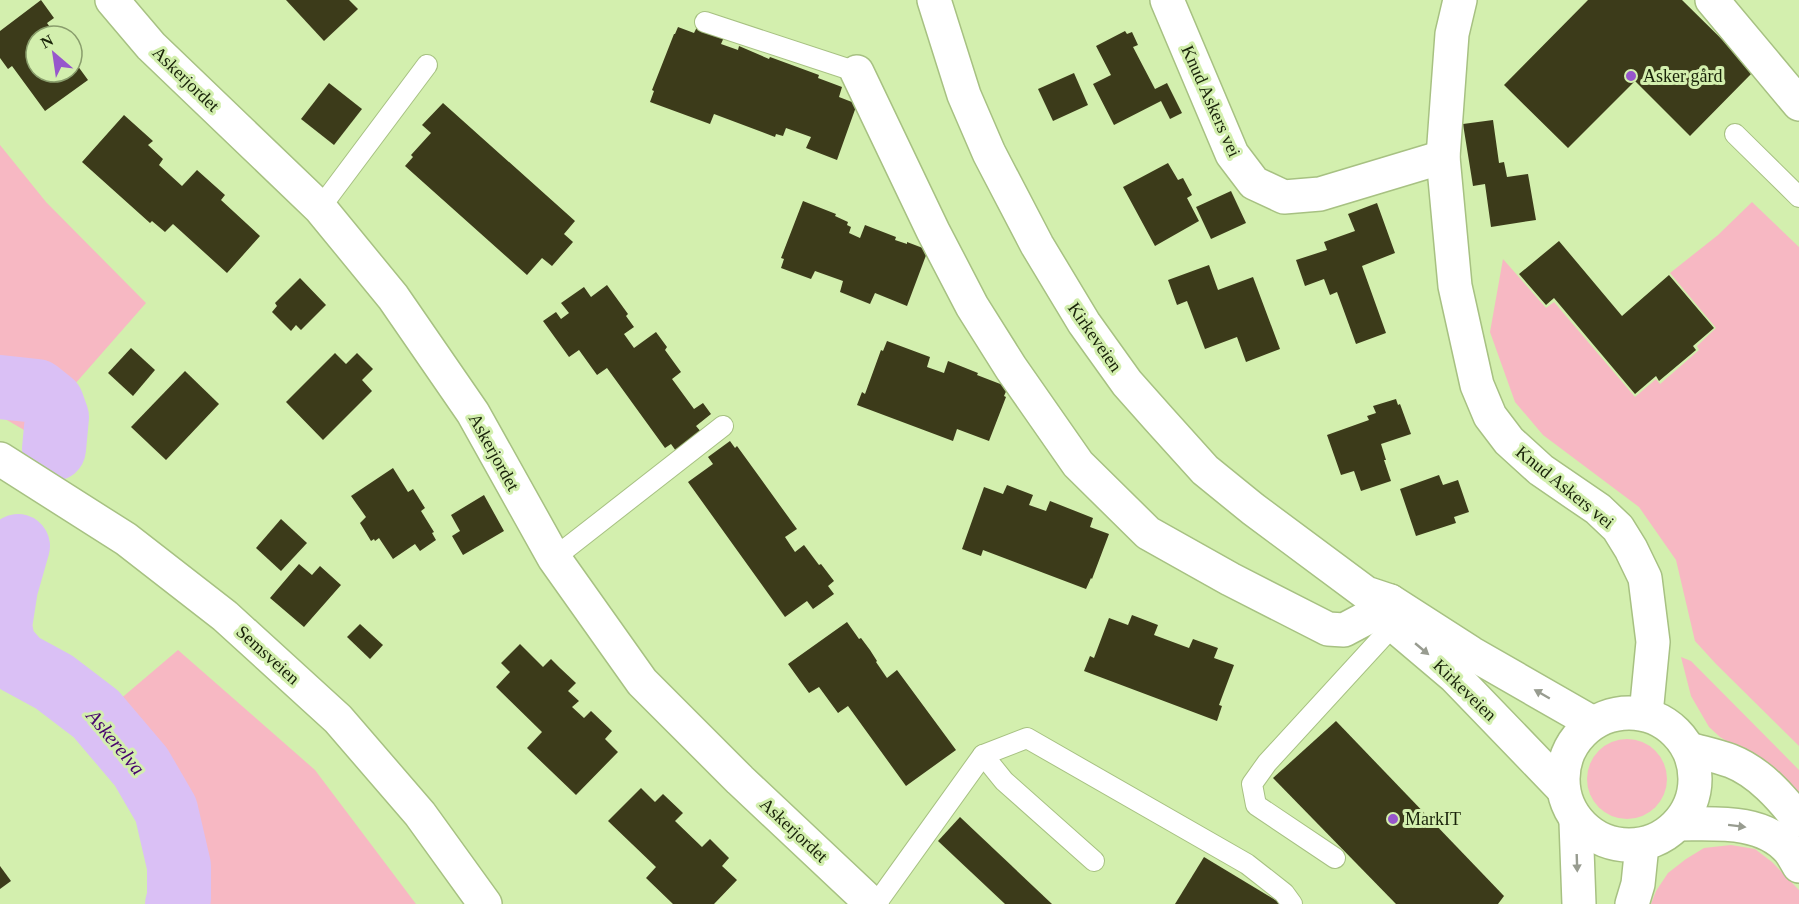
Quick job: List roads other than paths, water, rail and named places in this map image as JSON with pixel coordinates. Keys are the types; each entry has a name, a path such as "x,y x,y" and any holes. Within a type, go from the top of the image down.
{"street":[{"name":"Askerjordet","path":"112,0 151,46 320,208 393,297 473,413 554,558 642,682 740,780 874,904"},
{"name":"Kirkeveien","path":"934,0 964,95 989,153 1036,245 1084,323 1121,374 1204,470 1387,609 1563,789"},
{"name":"Knud Askers vei","path":"1167,0 1232,154 1254,183 1284,197 1320,194 1443,157"},
{"name":"Knud Askers vei","path":"1460,0 1452,34 1443,157 1455,286 1477,385 1490,416 1509,441 1541,470 1598,509 1618,528 1631,549 1645,578 1653,642 1646,714"},
{"path":"1712,0 1799,104"},
{"path":"857,72 933,231 972,306 1011,368 1078,464 1148,533 1230,579 1328,629 1344,630 1387,609"},
{"name":"Semsveien","path":"0,459 126,539 225,615 338,719 420,814 485,904"},
{"name":"Kirkeveien","path":"1387,609 1471,653 1593,723"},
{"path":"1576,822 1601,839 1622,846 1642,844 1662,837 1678,824 1694,799 1695,768 1689,749 1678,734 1663,721 1646,714 1623,712 1602,717 1583,730 1563,767 1563,789 1576,822 1579,904"},
{"path":"1689,749 1732,762 1753,773 1783,800 1799,820"},
{"path":"1678,824 1744,826 1768,834 1788,849 1799,866"},
{"path":"1632,904 1638,884 1642,844"}],"lane":[{"path":"705,22 857,72"},
{"path":"320,208 427,65"},
{"path":"1735,134 1799,197"},
{"path":"554,558 723,426"},
{"path":"1335,858 1256,805 1252,784 1387,609"},
{"path":"874,904 982,755 1028,738 1246,864 1284,893 1292,904"},
{"path":"982,755 1004,781 1094,861"}],"waterway":[{"name":"Askerelva","path":"0,387 37,391 52,403 57,417 54,449"},
{"name":"Askerelva","path":"18,546 6,588 0,626 4,646 19,663 54,682 96,714 141,767 166,810 179,866 177,904"}],"place":[{"name":"Asker gård","path":"1631,76"},
{"name":"MarkIT","path":"1393,819"}]}
